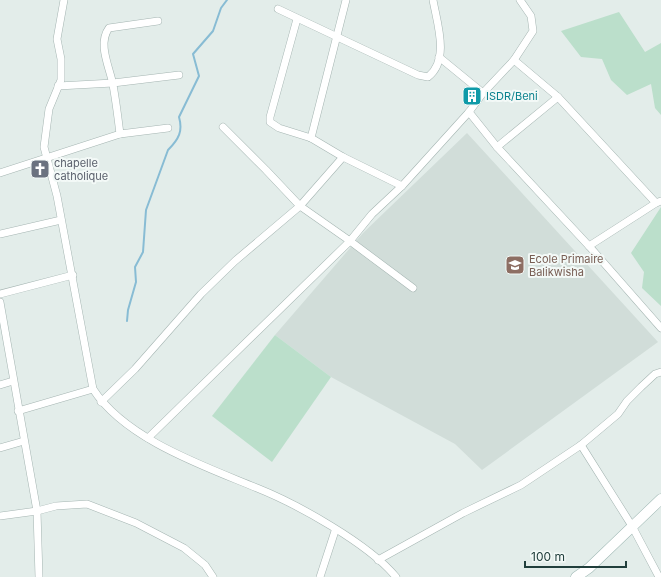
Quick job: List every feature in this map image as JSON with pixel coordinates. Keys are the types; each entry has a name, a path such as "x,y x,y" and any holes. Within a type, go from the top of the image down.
{"street":[{"path":"64,0 57,39 62,70 47,119 44,147 46,159 58,196 61,220 73,275 93,389 101,402 148,438 188,461 258,488 284,501 335,531 378,560 396,577"},
{"path":"311,138 346,0"},
{"path":"278,9 336,38 418,75 428,77 434,70 441,46 433,0"},
{"path":"148,438 350,241 372,214 402,186 469,112 483,93 514,60 534,31 531,16 520,0"},
{"path":"297,19 270,117 270,122 279,128 311,138 343,157 402,186"},
{"path":"120,134 113,83 105,50 106,32 108,28 158,21"},
{"path":"439,57 483,93"},
{"path":"514,60 558,97 658,202 590,246"},
{"path":"58,86 113,83 179,75"},
{"path":"497,146 558,97"},
{"path":"469,112 497,146 590,246 661,328"},
{"path":"223,127 300,206 413,288"},
{"path":"0,173 120,134 168,128"},
{"path":"101,402 135,369 201,294 236,261 300,206 343,157"},
{"path":"0,234 61,220"},
{"path":"0,294 73,275"},
{"path":"0,302 1,326 13,381 36,511 39,577"},
{"path":"378,560 463,513 521,485 582,445 618,414 627,401 655,374 661,372"},
{"path":"0,385 13,381"},
{"path":"18,411 93,389"},
{"path":"0,448 24,441"},
{"path":"582,445 632,526 659,577"},
{"path":"576,577 589,568 661,499"},
{"path":"0,516 36,511 56,506 87,504 136,523 184,548 205,565 214,577"},
{"path":"320,577 335,531"}],"shaded area":[{"path":"467,133 658,342 482,470 455,444 331,377 275,335 363,233"}],"green space":[{"path":"619,12 645,52 661,43 661,115 655,108 651,84 627,95 611,80 602,59 581,57 561,31"},
{"path":"661,207 661,306 642,288 644,272 631,253"},
{"path":"275,335 331,377 272,462 212,416"}],"waterway":[{"path":"127,321 128,310 136,282 135,267 143,252 146,210 168,150 179,135 181,127 179,117 199,76 193,54 213,31 221,8 227,0"}],"place":[{"name":"ISDR/Beni","path":"472,96"},
{"name":"chapelle catholique","path":"40,169"},
{"name":"Ecole Primaire Balikwisha","path":"515,265"}]}
